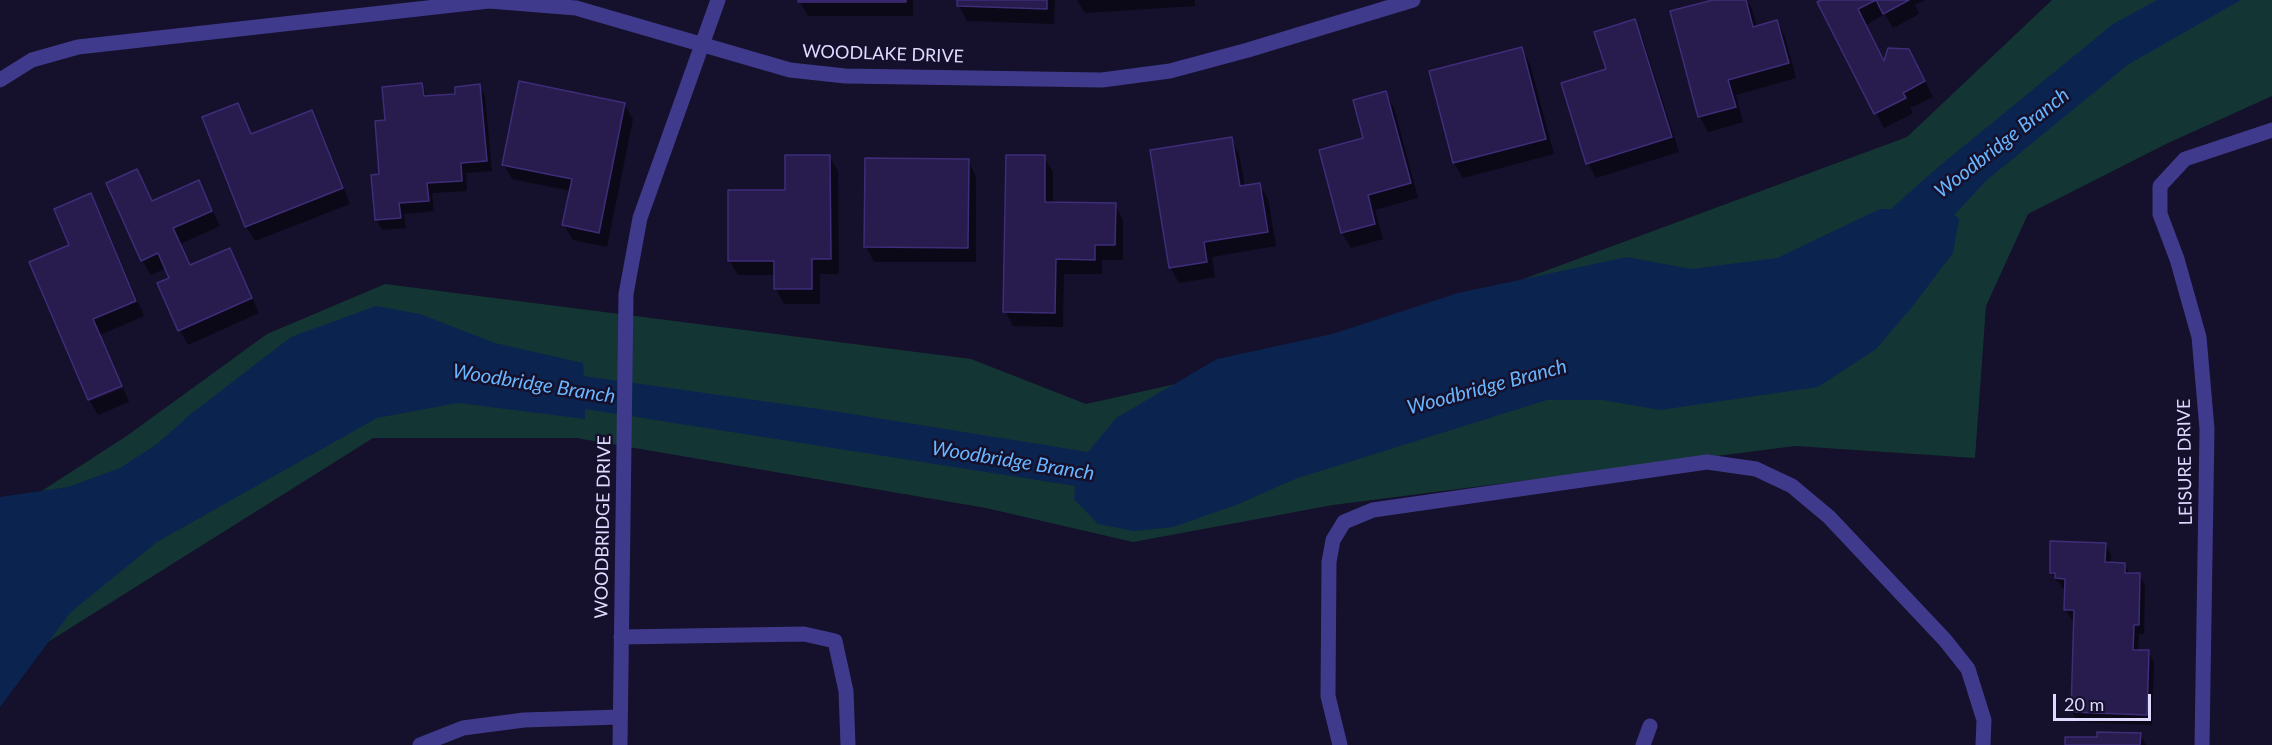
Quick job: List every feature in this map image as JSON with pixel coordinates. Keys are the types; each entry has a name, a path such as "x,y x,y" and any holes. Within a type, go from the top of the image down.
{"street":[{"name":"WOODBRIDGE DRIVE","path":"620,745 626,294 640,218 718,0"},
{"name":"WOODLAKE DRIVE","path":"0,80 32,60 78,47 489,1 576,8 790,70 845,76 1102,80 1170,71 1413,0"},
{"name":"LEISURE DRIVE","path":"2202,745 2207,429 2199,337 2177,259 2160,214 2160,186 2185,159 2272,130"},
{"path":"1340,745 1328,696 1329,562 1333,540 1344,522 1374,510 1707,462 1756,469 1792,486 1829,517 1945,640 1968,669 1984,720 1983,745"},
{"path":"621,637 804,634 835,641 846,691 848,745"},
{"path":"420,745 463,728 524,720 620,717"},
{"path":"1643,745 1650,726"}],"green space":[{"path":"2052,0 2272,0 2272,96 2166,144 2028,214 1986,306 1975,458 1795,446 1333,505 1133,542 986,508 576,438 373,438 48,642 0,518 128,435 267,334 385,284 971,359 1086,404 1337,348 1907,137"}],"water":[{"name":"Woodbridge Branch","path":"2157,0 2241,0 2129,64 1987,180 1954,215 1959,219 1953,253 1912,307 1876,349 1818,387 1660,410 1603,400 1547,400 1295,479 1239,504 1173,527 1134,531 1098,524 1074,499 1075,486 585,409 585,419 458,403 377,418 157,542 71,612 0,707 0,497 68,487 120,468 157,444 192,413 291,337 376,306 420,314 495,343 583,363 584,376 840,412 1088,452 1116,418 1217,359 1332,334 1458,293 1627,257 1691,269 1777,258 1880,209 1891,209 1937,168 2113,24"}],"building":[{"path":"798,0 906,0 906,2 798,2"},
{"path":"957,0 1047,0 1047,9 957,6"},
{"path":"1713,0 1746,0 1753,27 1777,20 1789,63 1728,80 1736,107 1698,117 1670,11"},
{"path":"1821,0 1876,0 1858,9 1884,61 1888,48 1909,49 1925,81 1903,93 1906,98 1874,114 1817,2"},
{"path":"1876,0 1909,0 1883,14"},
{"path":"1635,19 1672,137 1586,164 1561,83 1606,69 1594,32"},
{"path":"1522,47 1546,139 1453,163 1429,71"},
{"path":"519,81 625,103 599,233 562,225 572,179 502,165"},
{"path":"422,83 424,96 455,94 455,87 480,84 487,161 461,163 462,181 427,183 429,201 399,203 401,218 375,220 371,175 379,174 375,121 385,120 382,87"},
{"path":"1386,91 1411,183 1368,195 1375,224 1341,233 1319,150 1363,138 1353,100"},
{"path":"238,103 251,134 312,110 343,188 245,227 202,117"},
{"path":"1232,137 1240,186 1260,183 1268,232 1204,242 1207,262 1169,268 1150,150"},
{"path":"785,155 830,155 831,259 812,259 812,289 774,289 774,261 728,261 728,190 785,190"},
{"path":"1006,155 1045,155 1045,202 1116,203 1115,245 1095,245 1095,260 1056,259 1055,313 1003,312"},
{"path":"865,158 969,159 968,248 864,247"},
{"path":"137,169 152,201 199,180 212,211 173,228 190,265 230,248 252,298 178,331 157,283 169,278 158,253 141,261 106,183"},
{"path":"91,193 136,301 93,319 122,386 88,400 29,262 69,245 54,209"},
{"path":"2050,541 2106,543 2105,562 2125,563 2125,573 2140,573 2139,625 2134,625 2133,650 2149,650 2147,715 2071,712 2074,610 2064,610 2065,579 2055,578 2055,573 2050,573"},
{"path":"2097,732 2141,733 2140,745 2065,745 2065,737 2097,737"}]}
